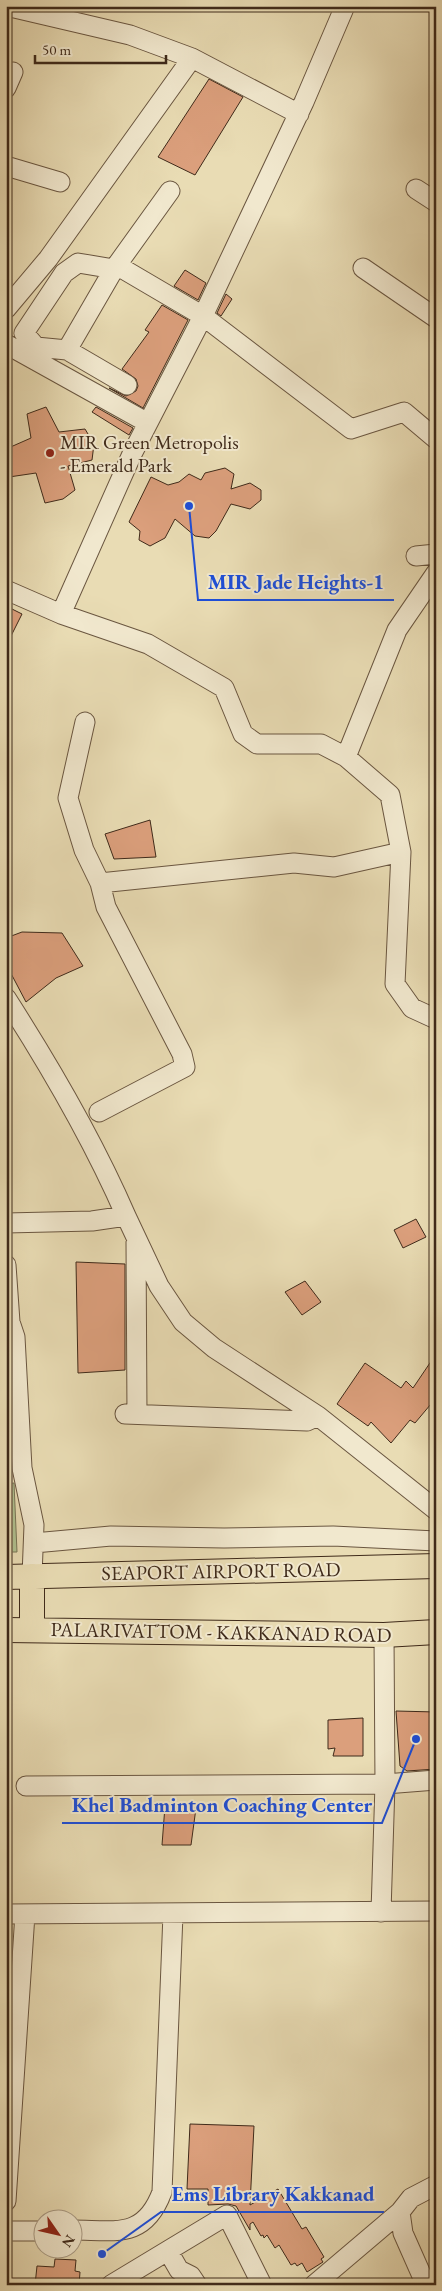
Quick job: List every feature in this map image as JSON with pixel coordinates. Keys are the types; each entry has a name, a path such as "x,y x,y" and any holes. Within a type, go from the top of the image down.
{"main road":[{"name":"SEAPORT AIRPORT ROAD","path":"6,1577 436,1566"},
{"path":"32,1576 32,1630"},
{"name":"PALARIVATTOM - KAKKANAD ROAD","path":"6,1630 384,1635 436,1632"}],"street":[{"path":"6,6 130,34 192,58 298,114"},
{"path":"61,614 148,423 203,316 298,114 345,6"},
{"path":"6,309 48,259 192,58"},
{"path":"6,166 60,182"},
{"path":"416,189 436,202"},
{"path":"67,350 114,269 170,191"},
{"path":"128,385 67,350 36,347 24,333 64,273 78,263 123,269 203,316 351,430 404,412 436,439"},
{"path":"363,268 436,318"},
{"path":"6,344 148,423"},
{"path":"416,556 436,554"},
{"path":"346,757 397,630 436,573"},
{"path":"6,590 61,614 148,644 224,688 243,734 257,744 321,744 346,757 390,795 401,852 395,984 412,1008 436,1019"},
{"path":"85,722 68,798 84,850 100,883 106,907 182,1054 185,1067 100,1112"},
{"path":"100,883 294,863 334,866 401,852"},
{"path":"6,998 39,1048 105,1168 159,1286 183,1322 214,1348 318,1416 436,1510"},
{"path":"6,1223 92,1221 126,1216"},
{"path":"136,1236 131,1414 307,1421 318,1416"},
{"path":"6,1265 8,1322 15,1337 14,1469 34,1525 32,1576"},
{"path":"34,1543 111,1536 224,1538 333,1536 436,1541"},
{"path":"381,1912 385,1784 384,1635"},
{"path":"26,1786 385,1784 436,1780"},
{"path":"6,1914 436,1911"},
{"path":"6,2201 11,2043 26,1914"},
{"path":"82,2230 129,2230 140,2225 150,2215 162,2192 173,1914"},
{"path":"314,2285 400,2212 411,2198 436,2185"},
{"path":"400,2212 403,2233 426,2285"},
{"path":"111,2285 227,2215 262,2285"},
{"path":"6,2231 32,2231"},
{"path":"168,2251 179,2270 191,2276 198,2285"}],"green space":[{"path":"14,1483 17,1552 6,1552 6,1484"}],"building":[{"path":"209,79 243,97 195,175 158,157"},
{"path":"185,270 206,283 198,300 174,286"},
{"path":"226,294 232,299 221,316 217,313"},
{"path":"162,305 188,320 143,408 109,388 126,396 136,391 138,386 136,379 122,369 149,332 145,330"},
{"name":"MIR Green Metropolis - Emerald Park","path":"46,407 59,432 85,429 94,444 92,460 68,466 75,490 63,499 45,503 36,473 9,477 6,449 31,438 27,414"},
{"path":"96,407 133,428 129,435 92,412"},
{"path":"225,468 234,474 231,489 250,483 261,490 261,500 250,509 231,504 216,531 209,538 195,536 175,519 165,538 150,546 139,540 140,531 129,522 151,477 168,485 179,482 189,474 201,480 205,473"},
{"path":"6,606 22,614 6,646"},
{"path":"150,820 156,857 114,859 105,834"},
{"path":"22,932 62,933 83,966 56,978 26,1002 6,964 6,938"},
{"path":"416,1219 426,1237 403,1248 394,1230"},
{"path":"76,1262 125,1264 125,1370 78,1373"},
{"path":"305,1281 321,1302 302,1315 285,1292"},
{"path":"436,1354 436,1398 415,1423 410,1420 391,1443 371,1422 368,1426 337,1404 365,1363 401,1388 406,1381 413,1388"},
{"path":"396,1711 436,1712 436,1769 407,1771 400,1766"},
{"path":"363,1718 363,1756 333,1756 335,1748 328,1749 328,1720"},
{"path":"165,1806 196,1808 191,1845 162,1845"},
{"path":"190,2124 254,2126 250,2205 278,2189 302,2229 306,2227 324,2257 321,2259 323,2262 307,2272 302,2263 297,2266 295,2263 291,2265 279,2245 275,2248 267,2235 264,2238 263,2235 261,2236 253,2222 250,2224 250,2230 236,2206 228,2204 208,2205 208,2189 187,2189"},
{"path":"55,2259 76,2260 75,2271 80,2272 79,2285 35,2285 37,2266 54,2267"}],"place":[{"name":"MIR Green Metropolis - Emerald Park","path":"50,453"},
{"name":"MIR Jade Heights-1","path":"189,506"},
{"name":"Khel Badminton Coaching Center","path":"416,1739"},
{"name":"Ems Library Kakkanad","path":"102,2254"}]}
